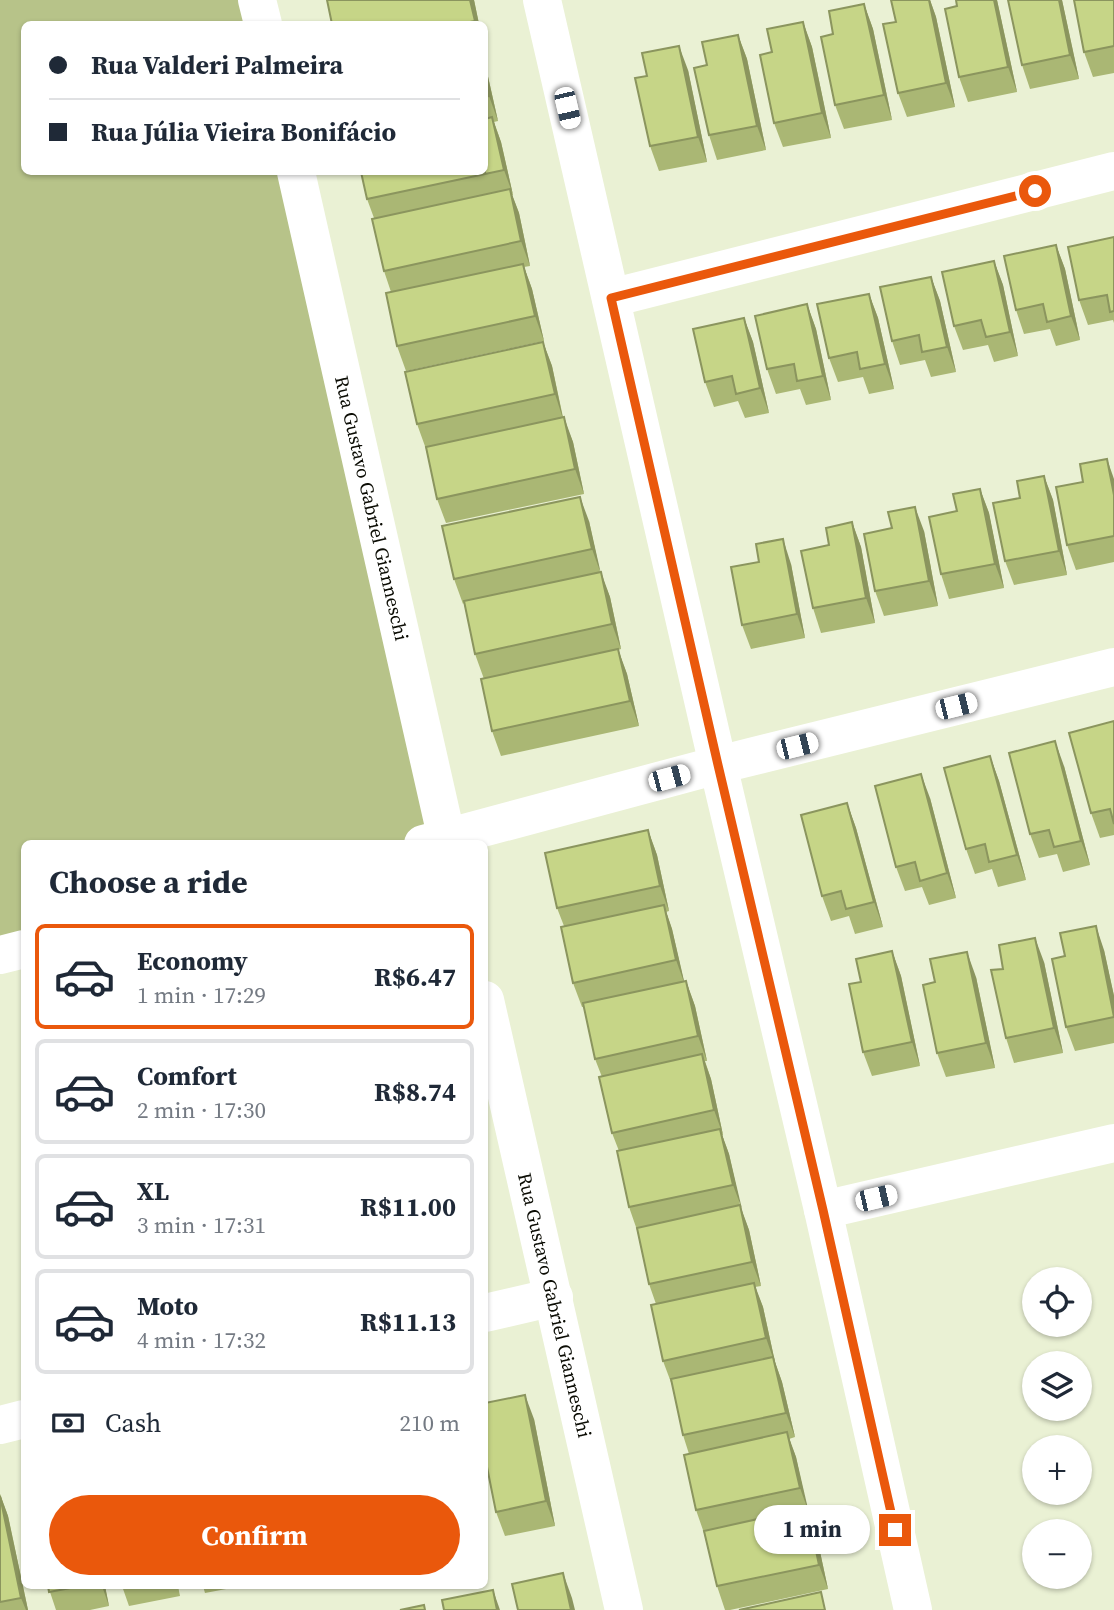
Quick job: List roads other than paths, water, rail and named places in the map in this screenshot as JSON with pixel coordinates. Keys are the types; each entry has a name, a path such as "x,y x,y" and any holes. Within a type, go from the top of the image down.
{"street":[{"path":"257,0 262,21"},
{"path":"542,0 823,1210 913,1610"},
{"path":"611,298 1114,171"},
{"name":"Rua Gustavo Gabriel Gianneschi","path":"297,175 439,840"},
{"path":"443,840 718,765 1114,667"},
{"path":"0,955 21,950"},
{"name":"Rua Gustavo Gabriel Gianneschi","path":"488,1013 624,1610"},
{"path":"823,1210 1114,1143"},
{"path":"488,1312 554,1297"},
{"path":"0,1425 21,1420"}]}
